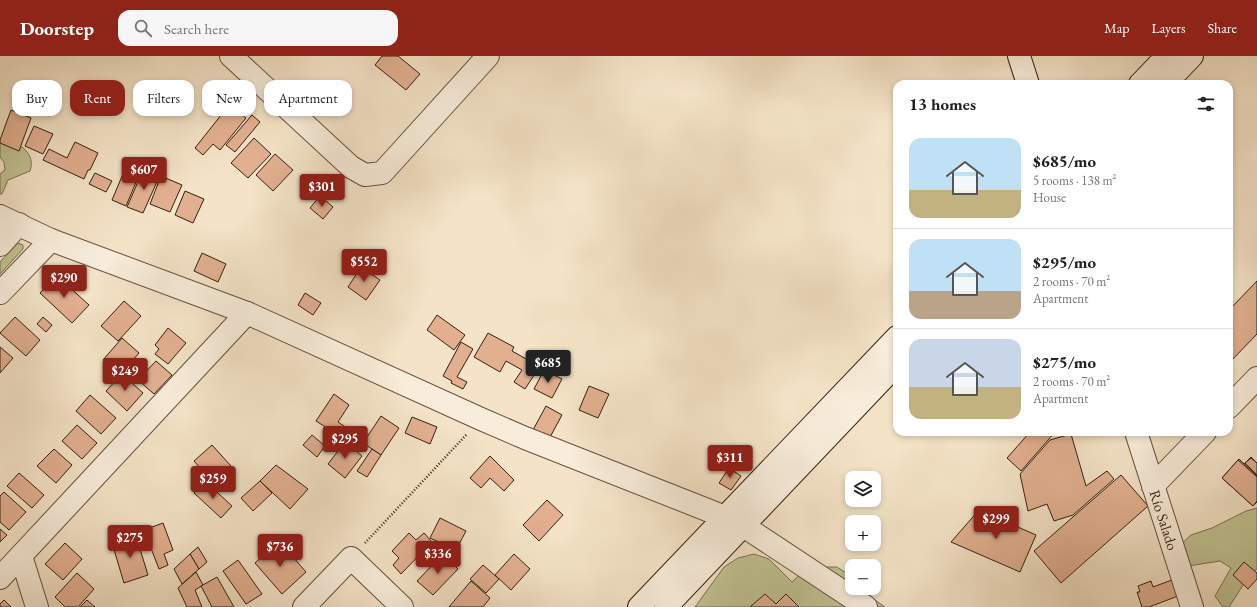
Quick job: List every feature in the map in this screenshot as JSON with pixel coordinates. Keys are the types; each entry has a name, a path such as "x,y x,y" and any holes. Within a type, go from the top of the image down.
{"street":[{"path":"231,56 351,167 365,176 382,173 488,56"},
{"path":"1019,56 1027,80"},
{"path":"1144,80 1167,56"},
{"path":"1169,80 1192,56"},
{"path":"0,245 10,220 50,240 247,313 481,419 734,521 866,607"},
{"path":"0,293 50,240"},
{"path":"0,578 247,313"},
{"path":"666,607 734,521 893,342"},
{"path":"639,607 734,521 893,368"},
{"path":"1233,403 1257,378"},
{"name":"Río Salado","path":"1137,436 1192,607"},
{"path":"1153,486 1201,436"},
{"path":"21,556 37,607"},
{"path":"304,607 351,558 402,607"}],"path":[{"path":"351,558 481,419"}],"green space":[{"path":"6,137 26,150 31,159 31,165 30,171 8,180 2,194 0,194 0,174 5,170 4,162 0,157 0,139"},
{"path":"18,243 23,245 23,249 0,274 0,262"},
{"path":"1257,508 1257,569 1251,573 1229,607 1223,607 1215,596 1231,568 1220,561 1188,566 1174,551 1191,535 1212,528 1246,511"},
{"path":"754,554 769,559 792,582 804,571 819,567 837,567 845,572 845,595 869,595 885,607 695,607 724,567 738,558"}],"building":[{"path":"382,56 398,56 420,74 406,90 375,65"},
{"path":"11,110 12,116 26,116 31,118 19,151 0,143"},
{"path":"220,116 243,116 246,118 220,150 213,144 203,155 195,148"},
{"path":"251,116 260,122 235,152 226,145"},
{"path":"34,126 53,134 43,154 25,146"},
{"path":"254,138 271,154 248,178 231,163"},
{"path":"75,142 98,153 84,179 43,160 49,149 67,158"},
{"path":"275,154 293,170 273,191 256,175"},
{"path":"128,162 142,168 126,206 112,200"},
{"path":"144,168 160,175 143,213 127,207"},
{"path":"95,173 112,181 106,192 89,184"},
{"path":"161,176 182,185 170,212 150,204"},
{"path":"185,191 204,199 193,223 175,215"},
{"path":"320,196 333,207 323,219 310,208"},
{"path":"202,253 226,264 218,282 194,271"},
{"path":"361,267 380,280 366,300 348,287"},
{"path":"56,275 89,305 72,323 40,293"},
{"path":"1257,281 1257,334 1233,359 1233,306"},
{"path":"305,293 321,303 313,315 298,305"},
{"path":"124,301 141,316 118,341 101,326"},
{"path":"437,315 465,335 454,350 427,330"},
{"path":"15,317 40,340 26,356 0,333"},
{"path":"43,317 52,325 46,332 37,324"},
{"path":"168,328 186,343 168,364 155,354 159,349 155,345"},
{"path":"488,333 514,347 512,351 528,360 529,358 540,366 525,389 514,382 522,370 506,361 500,372 474,357"},
{"path":"122,338 139,353 121,374 103,360"},
{"path":"461,342 473,349 457,377 467,382 463,389 451,383 452,381 443,376"},
{"path":"0,347 13,358 0,373"},
{"path":"156,361 172,375 154,394 138,380"},
{"path":"544,370 562,379 552,398 534,389"},
{"path":"122,374 143,393 127,411 106,391"},
{"path":"589,386 609,394 598,418 579,410"},
{"path":"334,394 349,405 338,422 347,428 341,437 316,421"},
{"path":"90,395 116,418 101,434 76,411"},
{"path":"546,406 562,415 549,439 533,430"},
{"path":"381,416 399,428 381,455 363,443"},
{"path":"412,417 437,427 430,444 405,433"},
{"path":"77,425 97,443 82,459 62,441"},
{"path":"312,435 325,446 317,457 303,445"},
{"path":"1026,436 1052,436 1021,471 1007,458"},
{"path":"1064,436 1072,436 1086,486 1107,471 1114,479 1073,515 1054,521 1047,504 1028,511 1020,474 1050,440"},
{"path":"345,442 362,456 345,478 328,464"},
{"path":"212,445 231,466 212,482 194,461"},
{"path":"54,449 72,465 56,483 37,466"},
{"path":"372,449 381,455 367,477 357,471"},
{"path":"490,456 514,480 504,491 490,478 481,488 470,478"},
{"path":"1251,457 1257,463 1257,476 1244,464"},
{"path":"1251,458 1257,463 1257,475 1245,463"},
{"path":"1239,459 1257,476 1257,502 1253,506 1222,478"},
{"path":"1238,460 1257,477 1257,501 1253,506 1222,478"},
{"path":"276,465 308,489 290,509 260,481"},
{"path":"729,468 741,476 731,490 719,483"},
{"path":"19,473 44,495 32,508 7,486"},
{"path":"1121,475 1148,506 1061,583 1034,551"},
{"path":"205,481 232,506 221,518 194,493"},
{"path":"260,481 272,493 253,511 241,498"},
{"path":"4,492 26,512 9,530 0,522 0,496"},
{"path":"547,500 563,515 539,541 523,525"},
{"path":"979,510 1036,535 1020,572 951,542"},
{"path":"440,518 466,531 456,550 430,538"},
{"path":"163,523 173,550 164,554 168,565 159,569 144,530"},
{"path":"0,529 7,535 0,542"},
{"path":"409,533 416,540 424,533 432,542 401,574 393,565 399,558 392,551"},
{"path":"136,536 148,575 124,583 112,543"},
{"path":"279,541 306,572 282,594 255,563"},
{"path":"65,543 82,559 63,580 45,564"},
{"path":"198,547 207,562 199,569 190,554"},
{"path":"190,554 199,569 182,584 174,569"},
{"path":"443,554 458,569 433,595 417,581"},
{"path":"514,554 530,569 511,590 495,575"},
{"path":"238,560 262,594 246,604 223,571"},
{"path":"1244,562 1257,573 1257,579 1248,589 1233,575"},
{"path":"483,565 499,579 486,593 470,579"},
{"path":"196,572 203,585 195,590 202,607 187,607 178,588"},
{"path":"77,573 94,589 78,607 65,607 55,597"},
{"path":"217,577 234,607 212,607 201,586"},
{"path":"1172,580 1178,596 1149,607 1142,607 1137,592 1140,592 1138,586 1151,581 1153,587"},
{"path":"471,581 490,598 483,607 449,607"},
{"path":"765,594 776,604 786,594 799,607 750,607"},
{"path":"4,600 11,607 0,607 0,604"},
{"path":"87,600 95,607 80,607"}]}
